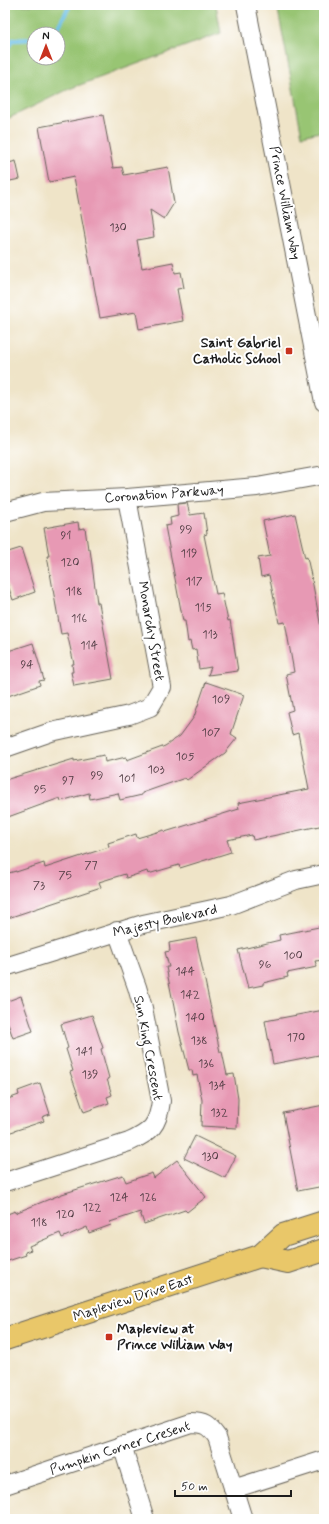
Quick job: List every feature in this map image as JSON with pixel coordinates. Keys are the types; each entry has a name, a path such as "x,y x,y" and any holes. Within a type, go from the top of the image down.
{"main road":[{"name":"Mapleview Drive East","path":"5,1339 260,1256 283,1235 324,1222"},
{"path":"260,1256 288,1262 324,1250"}],"street":[{"name":"Prince William Way","path":"246,5 324,402"},
{"name":"Coronation Parkway","path":"5,512 43,502 127,498 258,487 324,475"},
{"name":"Monarchy Street","path":"5,748 52,732 129,715 150,707 162,686 127,498"},
{"name":"Majesty Boulevard","path":"5,967 117,931 143,924 231,906 296,880 324,874"},
{"name":"Sun King Crescent","path":"5,1182 129,1142 144,1135 154,1126 159,1116 161,1101 143,1008 117,931"},
{"name":"Pumpkin Corner Cresent","path":"5,1485 191,1423 201,1423 211,1428 217,1437 243,1519"},
{"path":"122,1445 145,1519"},
{"path":"233,1489 324,1460"}],"green space":[{"path":"5,5 216,5 221,33 69,89 5,120"},
{"path":"277,5 324,5 324,131 302,136"}],"building":[{"path":"103,115 113,168 122,167 124,175 168,167 174,203 164,219 150,210 154,237 137,240 142,268 173,262 175,273 181,272 184,288 177,289 183,321 139,329 136,312 100,318 74,177 49,182 39,127"},
{"path":"16,161 20,179 5,182 5,164"},
{"path":"187,503 190,515 204,513 207,534 204,535 216,594 222,593 228,621 230,620 238,671 208,675 211,667 199,669 196,649 192,650 190,641 188,642 165,526 171,525 170,518 178,516 177,504"},
{"path":"295,514 305,558 307,557 324,644 324,825 253,840 252,835 227,840 231,852 180,868 179,865 148,874 147,871 126,878 125,874 99,882 101,887 8,918 5,907 5,874 44,863 45,868 109,847 108,843 136,834 137,838 164,830 165,832 239,809 238,803 309,789 298,733 292,735 287,712 293,710 286,674 294,672 285,622 279,623 269,575 261,577 258,558 270,556 263,521"},
{"path":"78,522 79,529 85,528 88,549 90,549 97,603 99,603 113,679 74,686 71,672 73,672 72,664 74,664 67,633 61,634 47,556 49,556 44,528"},
{"path":"21,548 35,592 13,600 5,577 5,553"},
{"path":"33,643 44,680 39,681 40,685 5,697 5,652"},
{"path":"206,682 244,695 231,734 237,738 225,753 187,780 185,778 142,793 142,795 120,800 118,793 90,799 89,793 61,801 60,798 8,817 5,809 5,780 74,759 74,761 104,755 105,762 126,757 127,760 165,746 180,736 194,717"},
{"path":"324,926 324,960 315,961 317,967 287,973 288,977 248,988 238,950 280,940 279,935"},
{"path":"196,938 220,1052 222,1052 227,1075 234,1074 238,1099 237,1128 201,1126 202,1100 197,1075 193,1076 192,1070 189,1070 179,1032 166,967 169,967 165,952 170,951 169,943"},
{"path":"21,996 33,1031 13,1038 5,1015 5,1002"},
{"path":"324,1010 324,1054 273,1064 265,1021"},
{"path":"92,1015 103,1048 101,1049 112,1095 107,1097 109,1103 84,1112 70,1072 73,1071 66,1049 68,1048 61,1024"},
{"path":"40,1083 50,1114 42,1117 44,1121 5,1134 5,1100 19,1095 18,1091"},
{"path":"324,1105 324,1186 298,1191 283,1113"},
{"path":"195,1136 236,1156 225,1178 184,1158"},
{"path":"177,1160 206,1197 187,1212 185,1210 144,1224 140,1212 110,1222 111,1225 89,1233 87,1227 62,1238 60,1233 29,1246 31,1250 25,1252 26,1255 5,1262 5,1215 15,1211 15,1213 62,1194 123,1175 126,1182 152,1173 154,1178"}],"waterway":[{"path":"59,26 70,5"},
{"path":"5,50 13,40 26,39"}],"place":[{"name":"Saint Gabriel Catholic School","path":"289,351"},
{"name":"Mapleview at Prince William Way","path":"109,1337"}]}
